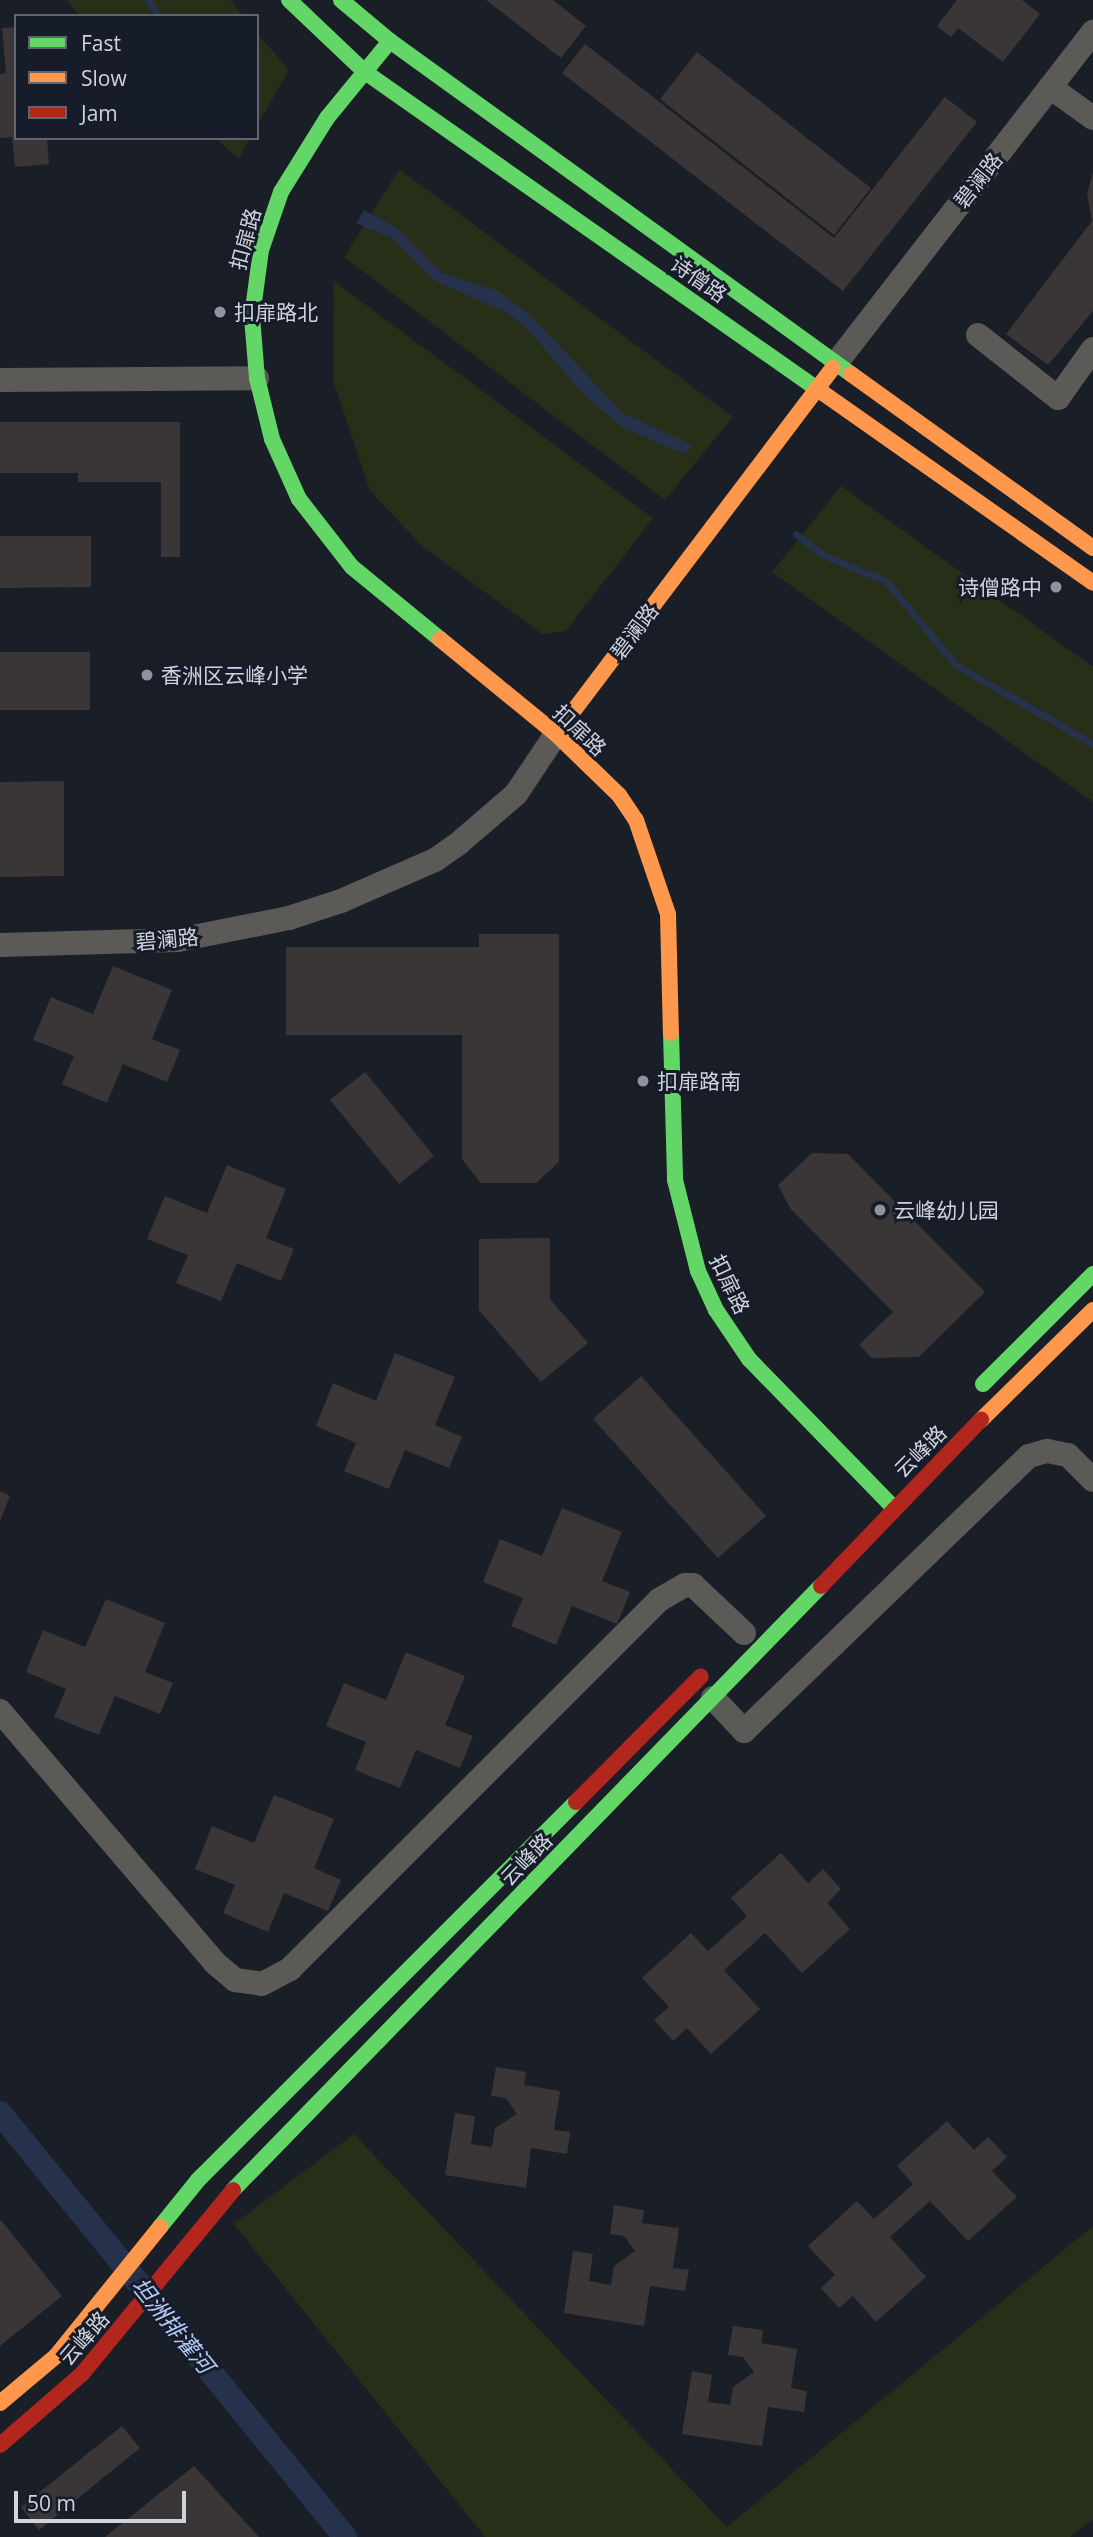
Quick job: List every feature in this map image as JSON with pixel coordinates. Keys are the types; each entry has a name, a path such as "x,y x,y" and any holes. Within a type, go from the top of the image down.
{"street":[{"name":"诗僧路","path":"289,0 365,72 818,387 1093,583"},
{"name":"诗僧路","path":"341,0 390,41 1093,548"},
{"name":"碧澜路","path":"0,945 178,940 289,918 341,901 435,860 459,843 516,794 556,734 818,387 1093,32"},
{"name":"扣扉路","path":"390,41 327,118 281,192 254,282 257,377 284,471 330,544 383,595 556,734 619,796 642,833 663,890 672,961 675,1180 698,1271 716,1310 749,1359 893,1507"},
{"path":"1050,87 1093,118"},
{"path":"978,335 1058,398 1093,349"},
{"path":"0,380 257,377"},
{"path":"970,1398 1093,1274"},
{"name":"云峰路","path":"0,2445 82,2374 226,2197 713,1698 893,1507 1093,1310"},
{"path":"713,1698 744,1731 1017,1464 1047,1451 1068,1455 1089,1475"},
{"path":"0,1711 215,1963 235,1980 262,1984 290,1969 659,1600 685,1584 693,1585 744,1632"},
{"name":"云峰路","path":"0,2403 55,2356 198,2180 715,1662"}],"green space":[{"path":"67,0 230,0 241,14 78,14"},
{"path":"259,35 289,70 259,122"},
{"path":"217,140 249,140 239,159"},
{"path":"399,169 733,417 665,500 344,257"},
{"path":"334,281 653,518 566,631 542,634 423,547 370,491 333,380"},
{"path":"841,486 1093,667 1093,802 772,572"},
{"path":"354,2134 727,2527 1093,2226 1093,2519 1070,2537 485,2537 234,2224"}],"water":[{"path":"364,210 397,228 442,273 498,291 529,314 623,413 692,445 685,454 623,428 583,394 526,327 506,312 435,281 393,239 356,223"}],"building":[{"path":"486,0 553,0 586,26 561,58"},
{"path":"957,0 1022,0 1040,14 1003,62 958,28 951,37 937,26"},
{"path":"14,27 14,140 47,140 49,164 15,167 12,137 0,138 0,74 6,73 2,28"},
{"path":"585,44 834,238 945,97 977,122 843,291 562,73"},
{"path":"697,52 871,188 834,235 660,99"},
{"path":"1093,172 1093,311 1048,365 1006,334 1092,221 1087,194"},
{"path":"0,422 180,422 180,557 161,557 161,482 78,482 78,473 0,473"},
{"path":"0,536 91,536 91,587 0,588"},
{"path":"0,652 90,652 90,710 0,710"},
{"path":"64,781 64,876 0,877 0,782"},
{"path":"479,934 559,934 559,1162 536,1183 481,1183 462,1159 462,1035 286,1035 286,947 479,947"},
{"path":"113,966 172,990 152,1039 180,1050 167,1082 123,1064 107,1103 62,1084 74,1056 33,1040 51,997 93,1014"},
{"path":"365,1072 434,1156 399,1184 330,1100"},
{"path":"812,1153 848,1154 985,1292 919,1357 872,1358 859,1345 893,1312 790,1208 778,1185"},
{"path":"227,1165 286,1189 266,1238 294,1249 281,1281 237,1263 221,1301 176,1283 188,1255 147,1239 165,1196 207,1213"},
{"path":"550,1238 550,1299 588,1343 541,1382 479,1310 479,1239"},
{"path":"395,1353 455,1377 435,1425 462,1437 449,1468 405,1450 389,1489 344,1471 356,1443 316,1426 333,1383 376,1401"},
{"path":"641,1376 766,1516 718,1558 593,1419"},
{"path":"0,1491 10,1496 0,1521"},
{"path":"562,1508 622,1532 602,1581 630,1592 617,1624 572,1606 556,1645 511,1626 523,1598 483,1582 500,1539 542,1556"},
{"path":"106,1599 165,1623 145,1672 173,1683 160,1714 115,1696 99,1735 54,1717 66,1689 26,1672 43,1630 85,1647"},
{"path":"406,1652 465,1676 445,1725 473,1736 460,1768 416,1750 400,1788 355,1770 366,1742 326,1726 344,1683 386,1700"},
{"path":"274,1795 334,1819 314,1868 341,1880 328,1911 284,1893 268,1932 223,1913 235,1885 195,1869 212,1826 254,1843"},
{"path":"781,1853 808,1883 823,1869 841,1889 827,1903 850,1929 802,1973 765,1933 724,1970 760,2009 711,2054 687,2028 673,2041 654,2020 669,2007 642,1978 691,1933 708,1951 747,1916 731,1898"},
{"path":"496,2067 526,2072 524,2085 560,2091 554,2130 570,2132 567,2154 531,2148 526,2188 445,2175 455,2113 475,2116 471,2144 492,2147 495,2128 517,2114 506,2098 491,2096"},
{"path":"947,2121 974,2150 988,2137 1007,2157 992,2171 1017,2197 968,2241 930,2201 890,2237 926,2277 876,2322 853,2296 839,2308 821,2288 835,2275 808,2246 857,2201 874,2219 913,2184 897,2166"},
{"path":"614,2205 644,2210 642,2223 679,2228 673,2268 689,2270 685,2291 650,2286 644,2326 564,2313 573,2251 593,2254 589,2281 611,2285 614,2266 635,2251 624,2236 610,2234"},
{"path":"0,2219 62,2296 0,2346"},
{"path":"733,2326 763,2330 761,2343 797,2349 791,2388 807,2391 804,2412 768,2407 762,2446 682,2434 692,2371 712,2375 708,2402 730,2405 733,2387 754,2372 743,2357 728,2355"},
{"path":"122,2426 140,2448 39,2530 21,2507"},
{"path":"194,2466 259,2537 105,2537"}],"waterway":[{"path":"148,0 157,14"},
{"path":"796,534 823,555 886,581 956,665 1093,744"},
{"name":"坦洲排灌河","path":"0,2113 345,2537"}],"traffic: fast":[{"path":"289,0 365,72 823,393"},
{"path":"341,0 390,41 851,374"},
{"path":"390,41 327,118 281,192 261,250 252,317 257,378 272,439 299,499 352,567 440,639"},
{"path":"671,1033 675,1180 698,1271 716,1310 749,1359 893,1507"},
{"path":"983,1384 1093,1274"},
{"path":"233,2190 821,1586"},
{"path":"160,2227 198,2180 576,1802"}],"traffic: slow":[{"path":"556,734 833,368"},
{"path":"851,374 1093,548"},
{"path":"823,393 1093,583"},
{"path":"440,639 556,734 619,795 636,820 668,914 671,1033"},
{"path":"981,1420 1093,1310"},
{"path":"0,2403 56,2356 160,2227"}],"traffic: jam":[{"path":"821,1586 981,1420"},
{"path":"576,1802 701,1676"},
{"path":"0,2445 82,2374 233,2190"}],"place":[{"name":"扣扉路北","path":"220,312"},
{"name":"诗僧路中","path":"1056,587"},
{"name":"香洲区云峰小学","path":"147,675"},
{"name":"扣扉路南","path":"643,1081"},
{"name":"云峰幼儿园","path":"880,1210"}]}
